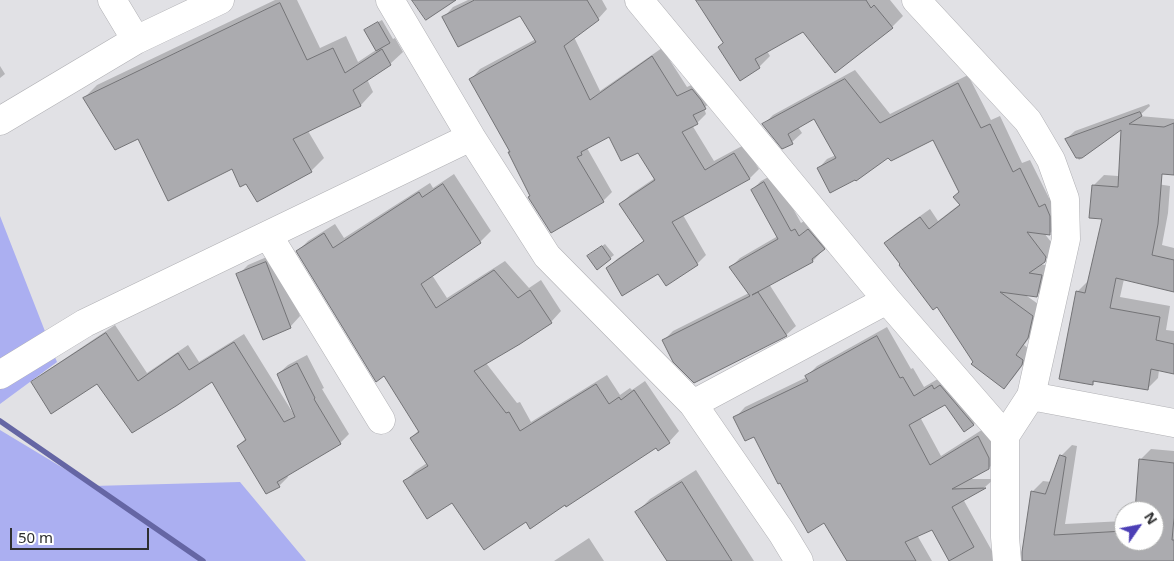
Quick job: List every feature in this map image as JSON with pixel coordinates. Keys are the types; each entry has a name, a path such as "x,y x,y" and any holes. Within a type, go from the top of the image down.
{"street":[{"path":"112,0 136,40"},
{"path":"0,121 136,40 220,0"},
{"path":"390,0 471,137 547,256 693,404 782,532 799,561"},
{"path":"639,0 887,300 1005,436"},
{"path":"916,0 1028,121 1051,160 1065,199 1066,238 1031,396 1005,436 1005,537 1007,561"},
{"path":"0,375 85,323 471,137"},
{"path":"268,235 381,420"},
{"path":"693,404 887,300"},
{"path":"1031,396 1174,423"}],"shaded area":[{"path":"0,216 57,362 0,404"},
{"path":"0,430 93,486 240,482 306,561 0,561"}],"building":[{"path":"412,0 456,0 426,20"},
{"path":"475,0 587,0 599,20 564,46 590,100 652,56 677,96 692,89 706,109 693,115 698,124 682,132 705,170 734,153 750,179 672,222 698,265 666,286 658,274 622,296 606,268 644,241 619,204 655,180 638,153 621,161 609,137 581,152 582,155 577,157 604,202 551,233 528,197 530,196 508,152 510,152 469,79 536,42 520,16 458,47 442,17"},
{"path":"696,0 866,0 871,8 874,5 893,28 835,73 803,32 755,59 760,68 740,81 718,47 723,43"},
{"path":"280,3 307,60 333,48 345,73 382,49 391,65 353,90 361,106 293,139 312,172 257,202 246,184 240,187 232,169 168,201 138,139 115,150 83,98"},
{"path":"378,22 390,43 376,51 364,30"},
{"path":"845,79 880,123 958,83 981,128 990,124 1013,172 1020,168 1039,207 1045,204 1050,216 1050,235 1027,232 1046,257 1045,262 1029,273 1042,275 1037,297 1000,292 1033,316 1028,338 1016,355 1023,360 1022,365 1004,389 971,364 973,362 937,307 933,310 884,243 920,217 929,229 960,205 953,197 959,192 933,140 891,161 888,158 856,181 830,193 817,168 836,158 814,119 788,134 793,144 782,149 762,124"},
{"path":"1140,112 1142,116 1129,124 1164,127 1174,123 1174,175 1162,174 1158,224 1152,255 1174,260 1174,292 1116,278 1110,308 1160,317 1156,340 1174,344 1174,374 1151,369 1148,390 1093,381 1093,385 1059,379 1076,291 1085,293 1102,219 1089,218 1092,185 1118,187 1121,130 1082,158 1076,158 1065,139"},
{"path":"764,182 791,231 795,229 799,236 808,229 825,249 812,259 813,262 752,295 758,292 787,336 694,383 673,362 662,340 750,296 729,267 778,239 751,190"},
{"path":"443,184 481,243 421,284 436,308 494,270 518,298 530,290 552,323 474,371 506,413 509,412 520,431 596,384 609,404 619,397 621,400 634,390 670,443 658,451 656,448 530,529 526,522 484,550 452,503 427,519 403,481 428,466 410,438 419,432 384,376 376,382 296,251 324,233 333,248 419,192 422,197"},
{"path":"602,246 611,259 597,270 587,256"},
{"path":"266,262 291,328 263,340 236,274"},
{"path":"106,333 138,381 178,353 189,370 234,342 284,422 295,417 277,374 297,363 314,399 341,444 277,482 280,487 266,494 237,446 246,440 212,382 132,433 97,384 51,414 31,382"},
{"path":"877,336 900,378 903,377 914,396 932,385 934,389 940,385 974,425 964,432 945,405 909,425 930,465 978,436 989,458 989,469 952,489 986,488 952,507 974,547 949,561 932,530 905,542 916,561 847,561 824,523 808,533 780,483 778,484 754,437 745,441 733,417 808,381 805,376"},
{"path":"1060,455 1066,457 1054,535 1114,532 1114,551 1164,551 1164,501 1136,501 1139,459 1174,463 1172,540 1174,540 1174,561 1022,561 1031,491 1045,494"},
{"path":"682,482 732,561 667,561 635,512"}],"waterway":[{"path":"0,421 203,561"}]}
